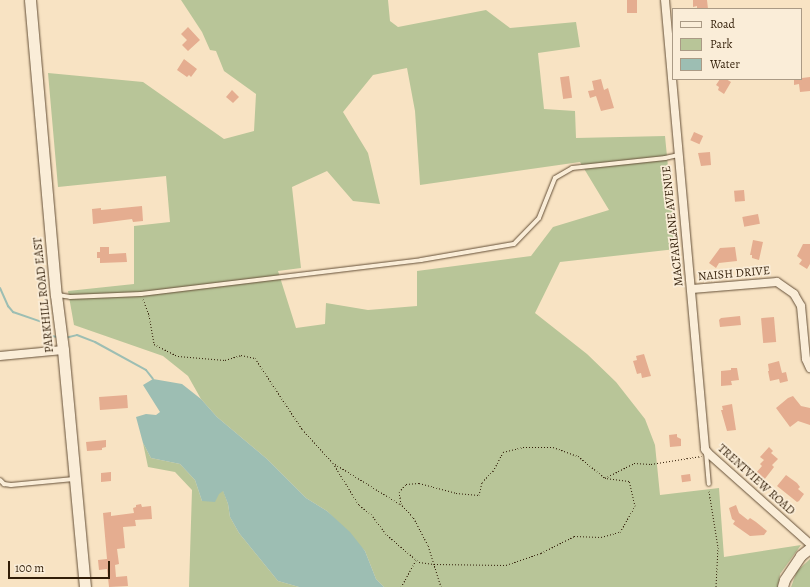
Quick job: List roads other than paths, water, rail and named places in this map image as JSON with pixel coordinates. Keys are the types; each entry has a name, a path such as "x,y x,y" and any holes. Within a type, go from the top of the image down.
{"main road":[{"name":"PARKHILL ROAD EAST","path":"30,0 56,295 63,350 85,587"}],"street":[{"name":"MACFARLANE AVENUE","path":"665,0 706,452"},
{"name":"NAISH DRIVE","path":"692,289 777,282 794,294 801,306 806,359 810,368"},
{"path":"0,356 63,350"},
{"name":"TRENTVIEW ROAD","path":"706,452 810,544"},
{"path":"783,587 785,580 801,556 810,549"}],"lane":[{"path":"56,295 70,297 141,294 421,260 514,244 539,218 555,178 572,168 665,158 678,155"},
{"path":"706,452 709,484"},
{"path":"0,480 4,484 11,485 75,479"}],"water":[{"path":"153,379 182,384 201,399 217,417 267,459 306,498 327,511 350,532 365,551 376,579 384,587 299,587 278,581 239,533 230,517 228,504 223,491 219,494 215,502 202,501 195,480 180,464 151,458 143,443 136,417 146,414 156,415 160,412 143,385"}],"waterway":[{"path":"0,288 8,306 13,312 42,322 48,335 57,337"},
{"path":"65,338 77,335 95,342 146,370 153,379"}]}
